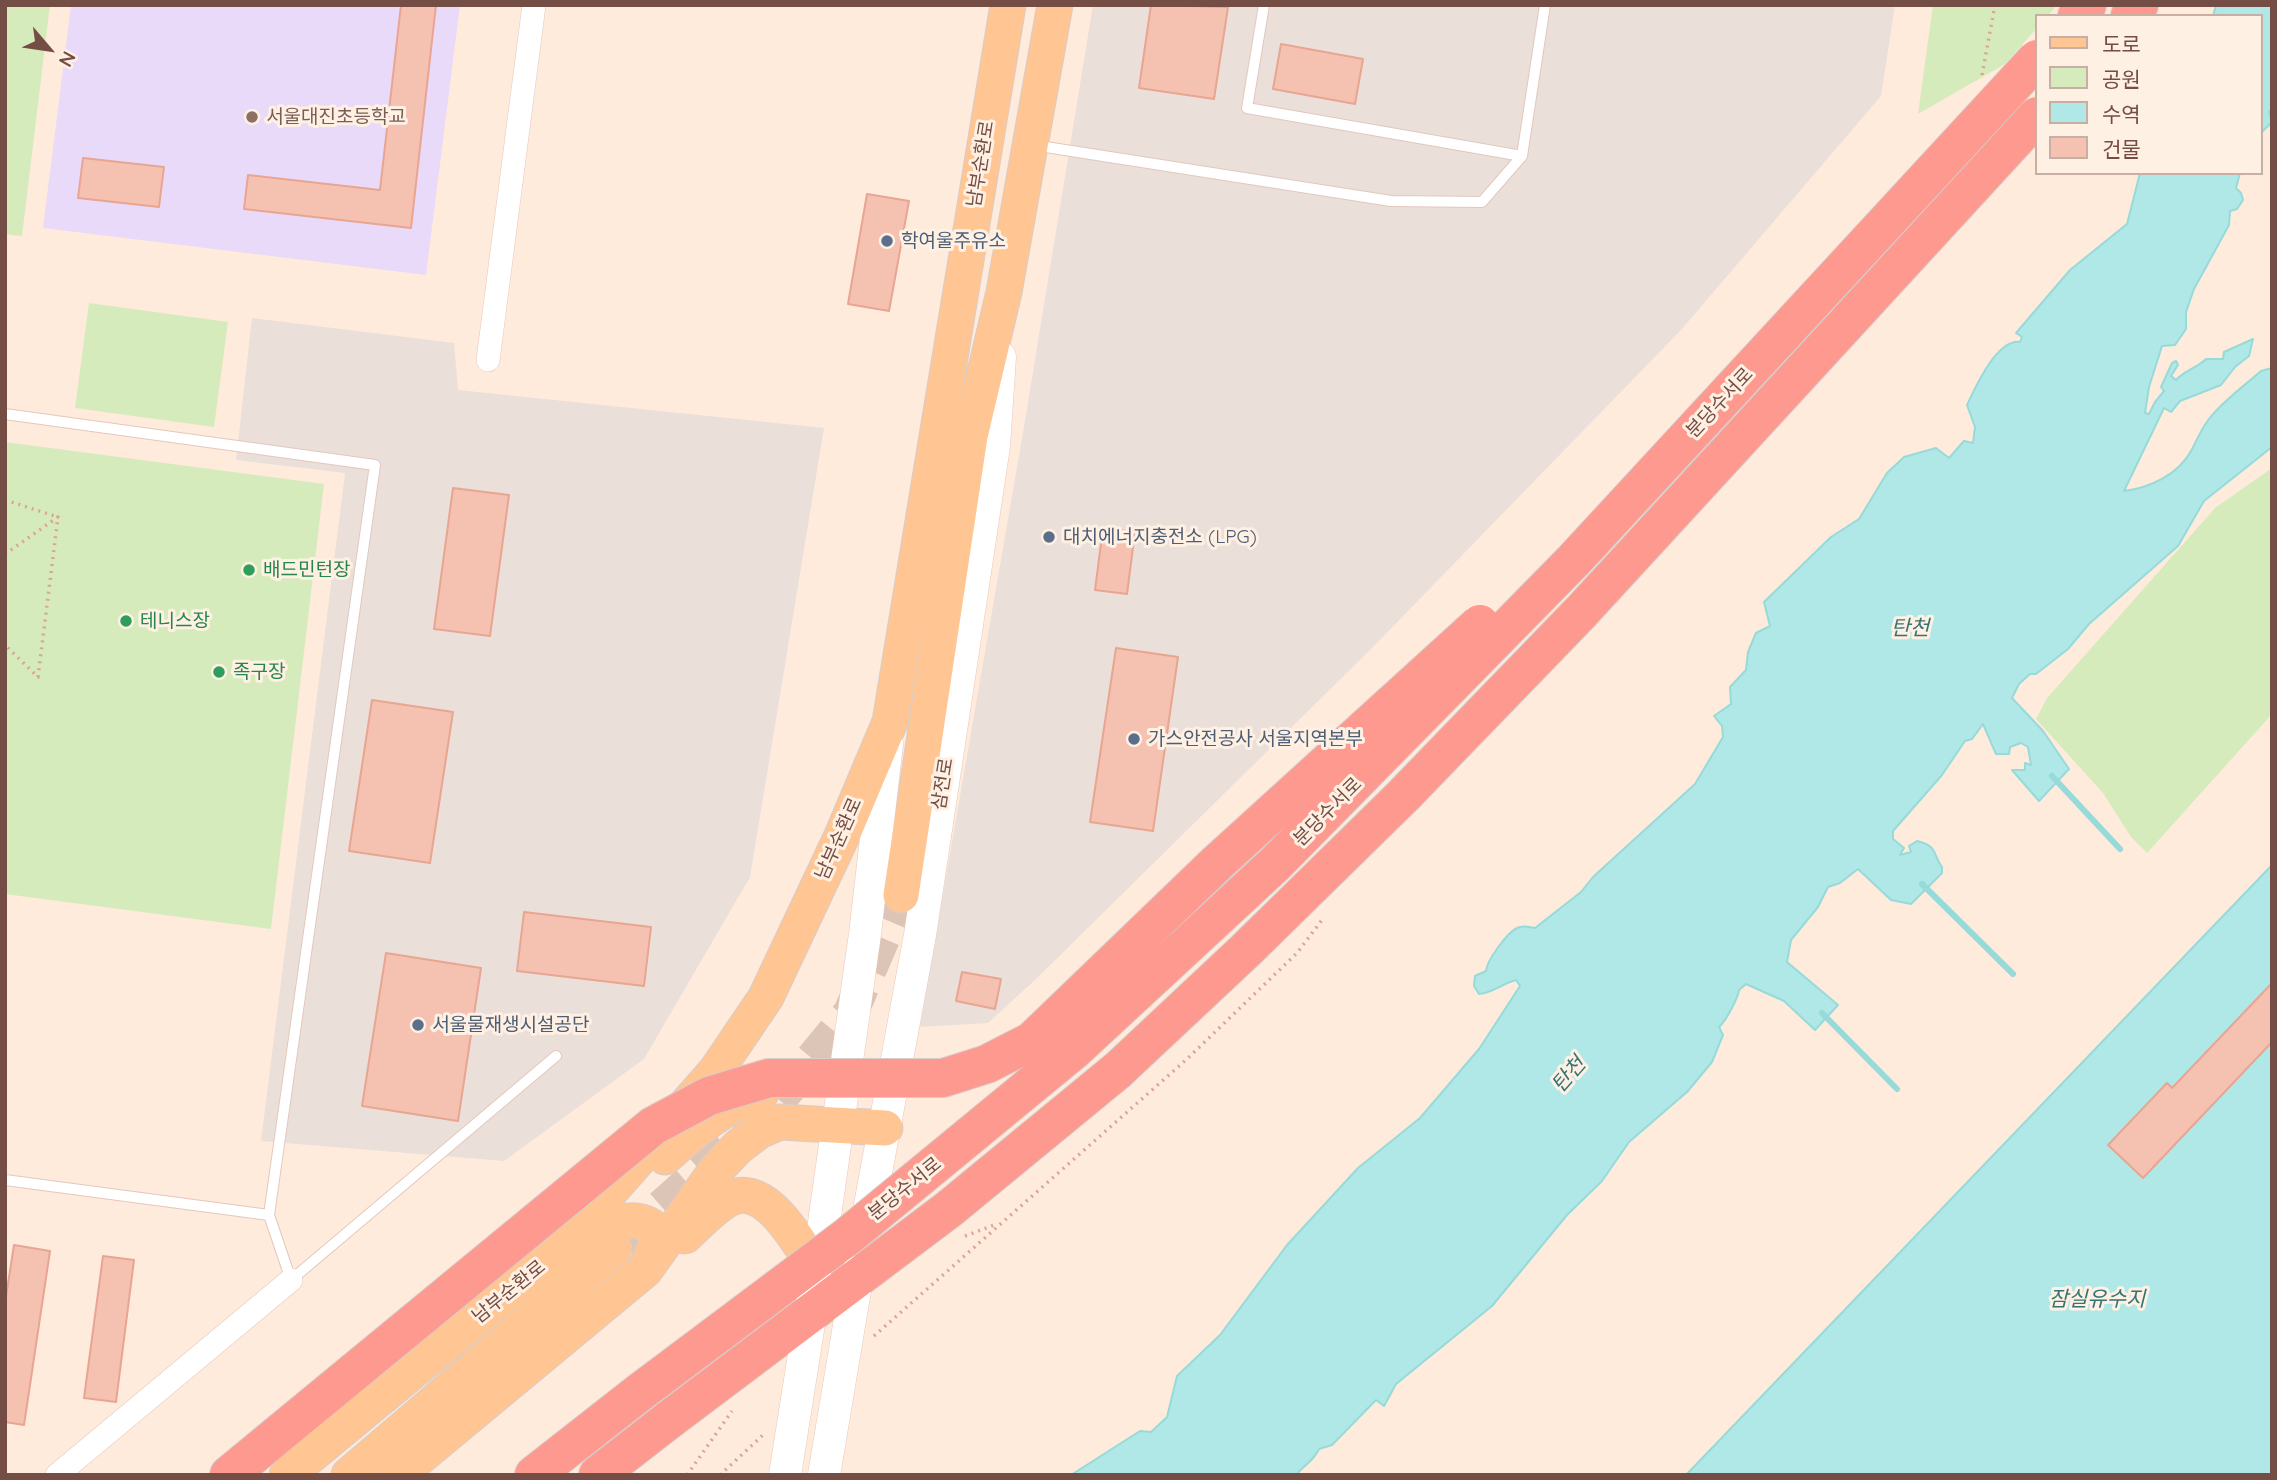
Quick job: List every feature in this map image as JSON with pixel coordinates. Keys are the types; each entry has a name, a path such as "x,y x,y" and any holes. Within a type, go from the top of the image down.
{"highway":[{"name":"분당수서로","path":"534,1475 848,1236 1074,1050 1313,827 1574,561 2036,60"},
{"name":"분당수서로","path":"598,1475 981,1183 1118,1070 1246,950 1403,796 1571,622 2036,117"},
{"path":"229,1475 653,1126 709,1096 769,1078 943,1078 987,1064 1032,1041 1218,862 1489,616 1574,561"},
{"path":"611,1475 670,1419"}],"main road":[{"name":"남부순환로","path":"287,1475 555,1254 716,1071 766,998 841,838 890,722 1008,5"},
{"path":"901,895 970,436 1004,292 1055,5"},
{"name":"삼전로","path":"824,1475 920,935 994,446 1004,292"},
{"path":"785,1475 865,934 890,722"},
{"path":"555,1254 708,1119 749,1097 771,1090 843,1088 892,1091"},
{"path":"645,1270 717,1169 758,1131 779,1122 885,1128"},
{"path":"398,1475 728,1199 743,1194 755,1196 776,1213 816,1274"},
{"path":"555,1254 614,1225 627,1220 640,1220 657,1231 658,1240 645,1270"},
{"name":"남부순환로","path":"349,1475 614,1249"}],"street":[{"path":"488,360 534,5"},
{"path":"57,1475 291,1280"}],"lane":[{"path":"1264,5 1247,108 1522,156"},
{"path":"1030,145 1391,201 1482,202 1522,156 1545,5"},
{"path":"5,414 375,466 269,1215 291,1280 555,1056"},
{"path":"5,1180 269,1215"}],"path":[{"path":"5,500 58,517"},
{"path":"5,554 58,517"},
{"path":"5,645 38,677 58,517"},
{"path":"687,1475 738,1402"}],"shaded area":[{"name":"서울대진초등학교","path":"71,5 460,5 426,275 43,228"},
{"path":"1093,5 1895,5 1881,96 1681,330 1372,648 988,1023 920,1027 1024,427"},
{"path":"252,318 454,343 458,390 824,428 750,877 644,1059 504,1161 261,1141 345,473 236,460"}],"green space":[{"path":"5,5 50,5 22,236 5,234"},
{"path":"1933,5 2057,5 2050,14 2036,14 2036,29 2005,64 1918,114"},
{"path":"89,303 228,322 214,427 75,408"},
{"path":"5,442 324,484 271,929 5,894"},
{"path":"2272,468 2272,714 2147,853 2131,837 2103,793 2036,719 2047,698 2215,508"}],"water":[{"path":"2216,5 2272,5 2272,108 2269,112 2272,122 2263,131 2263,14 2214,14"},
{"name":"탄천","path":"2139,175 2239,175 2236,188 2243,200 2237,209 2230,211 2229,225 2194,289 2186,312 2186,329 2175,345 2162,346 2149,387 2145,413 2149,414 2164,391 2161,387 2172,363 2176,361 2178,365 2171,376 2176,380 2206,359 2223,359 2224,352 2253,339 2249,356 2235,367 2221,385 2180,401 2171,412 2164,408 2124,491 2153,483 2179,467 2215,412 2261,371 2272,368 2272,447 2204,501 2178,546 2089,624 2068,649 2019,684 2012,698 2043,731 2069,769 2039,801 2012,770 2025,770 2025,763 2031,765 2028,747 2021,743 2010,747 2009,754 1996,754 1983,724 1972,739 1965,741 1942,775 1893,831 1893,839 1904,848 1900,855 1911,852 1909,846 1917,841 1924,843 1934,851 1942,873 1911,904 1891,900 1858,869 1840,883 1828,887 1818,907 1791,940 1787,962 1838,1005 1815,1030 1784,1001 1746,984 1739,990 1719,1027 1723,1035 1712,1062 1687,1092 1629,1142 1602,1181 1567,1215 1492,1306 1396,1384 1384,1406 1376,1400 1332,1445 1319,1449 1296,1475 1071,1475 1140,1431 1151,1432 1167,1417 1177,1376 1220,1335 1287,1245 1358,1168 1420,1118 1479,1049 1520,986 1516,980 1479,994 1474,986 1475,976 1486,971 1494,954 1513,931 1526,926 1535,928 1581,892 1593,877 1695,784 1723,737 1722,726 1714,716 1731,704 1730,687 1746,670 1748,652 1756,633 1770,626 1764,602 1831,537 1859,519 1887,473 1904,457 1936,448 1949,458 1964,441 1973,443 1975,427 1967,405 1988,365 2003,348 2020,342 2022,337 2016,333 2070,270 2127,224"},
{"name":"잠실유수지","path":"2272,865 2272,1473 1686,1475"}],"building":[{"path":"401,5 436,5 411,228 244,209 248,175 380,190"},
{"path":"1151,5 1228,7 1214,99 1139,88"},
{"path":"1281,44 1363,59 1355,104 1273,89"},
{"path":"83,158 164,167 159,207 78,198"},
{"path":"867,194 909,201 889,311 848,304"},
{"path":"453,488 509,495 490,636 434,629"},
{"path":"1103,528 1135,532 1127,594 1095,590"},
{"name":"가스안전공사 서울지역본부","path":"1116,648 1178,657 1153,831 1090,822"},
{"path":"372,700 453,712 430,863 349,851"},
{"path":"524,912 651,927 644,986 517,971"},
{"path":"386,953 481,968 458,1121 362,1106"},
{"path":"962,972 1001,979 995,1009 956,1001"},
{"path":"2272,983 2272,1042 2143,1178 2108,1145 2167,1083 2172,1088"},
{"path":"14,1245 50,1251 24,1425 5,1422 5,1303"},
{"path":"103,1256 134,1260 116,1402 84,1398"}],"waterway":[{"path":"2052,776 2120,849"},
{"path":"1922,884 2013,974"},
{"path":"1822,1013 1897,1089"}],"tunnel":[{"path":"622,1242 768,1113 851,1012 901,895"}],"place":[{"name":"서울대진초등학교","path":"252,117"},
{"name":"학여울주유소","path":"887,241"},
{"name":"대치에너지충전소 (LPG)","path":"1049,537"},
{"name":"배드민턴장","path":"249,570"},
{"name":"테니스장","path":"126,621"},
{"name":"족구장","path":"219,672"},
{"name":"가스안전공사 서울지역본부","path":"1134,739"},
{"name":"서울물재생시설공단","path":"418,1025"}]}
